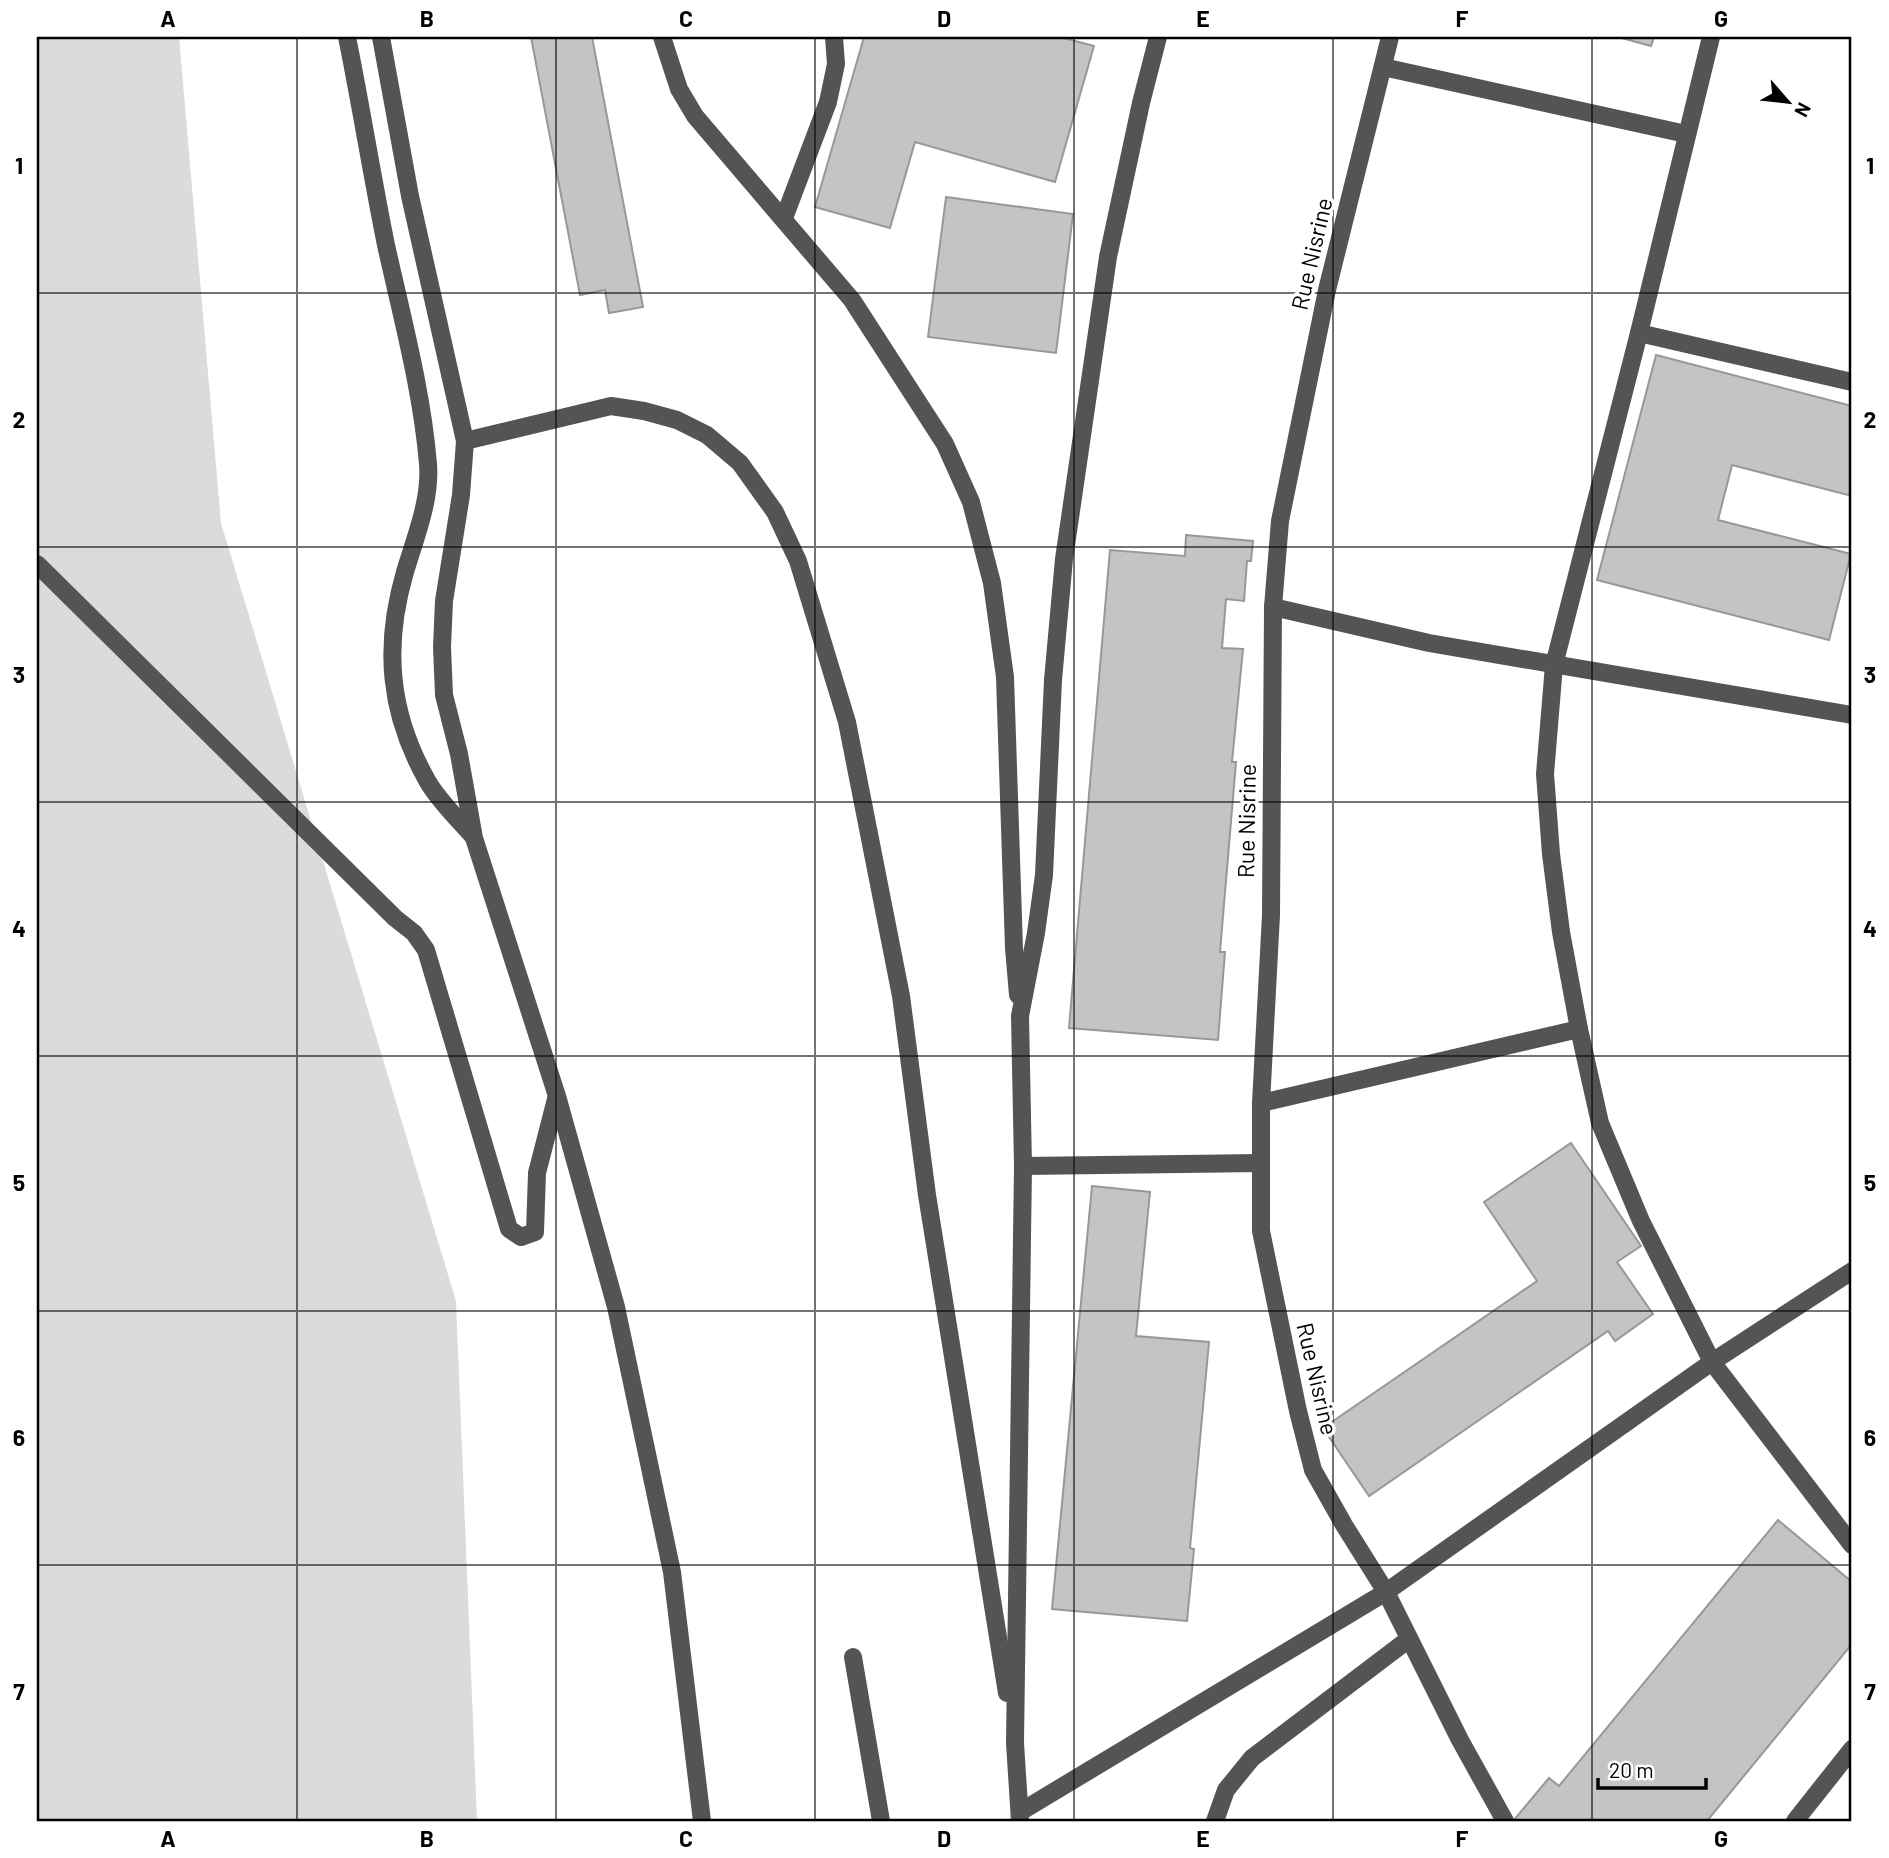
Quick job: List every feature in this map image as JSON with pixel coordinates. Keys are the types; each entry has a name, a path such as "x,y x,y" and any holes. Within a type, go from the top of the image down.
{"street":[{"path":"347,37 429,467 428,491 393,621 390,657 395,697 408,741 429,784 474,838"},
{"path":"382,37 410,196 465,441 461,495 444,601 444,695 459,754 474,838 557,1096 616,1307 672,1572 702,1821"},
{"path":"662,37 679,89 695,116 852,300 945,444 971,502 992,583 1005,677 1014,947 1020,1016 1023,1167 1015,1743 1020,1816 1386,1592 1712,1362 1852,1271"},
{"path":"784,218 828,102 836,64 834,37"},
{"path":"1020,1016 1044,875 1053,680 1064,559 1108,257 1158,37"},
{"name":"Rue Nisrine","path":"1390,37 1327,290 1280,521 1273,607 1271,915 1261,1103 1261,1231 1313,1470 1343,1525 1386,1592 1460,1740 1505,1821"},
{"path":"1711,37 1555,665 1545,774 1552,854 1561,932 1600,1123 1641,1221 1712,1362 1852,1545"},
{"path":"1383,67 1686,134"},
{"path":"1639,333 1852,382"},
{"path":"465,441 611,406 677,420 706,435 740,463 775,512 798,561 847,722 901,996 928,1195 1015,1743"},
{"path":"37,565 395,918 414,933 426,950 509,1229 522,1237 535,1232 537,1173 557,1096"},
{"path":"1273,607 1429,642 1852,715"},
{"path":"1261,1103 1579,1029"},
{"path":"1023,1167 1261,1163"},
{"path":"1215,1821 1226,1790 1252,1758 1409,1639"},
{"path":"853,1657 881,1821"},
{"path":"1795,1821 1852,1749"}],"shaded area":[{"path":"37,37 179,37 221,523 456,1301 477,1821 37,1821"}],"building":[{"path":"531,37 592,37 643,307 609,313 605,290 580,295"},
{"path":"864,37 1060,37 1094,46 1055,182 915,142 890,228 815,207"},
{"path":"1618,37 1654,37 1651,46"},
{"path":"946,197 1073,214 1056,353 928,337"},
{"path":"1656,355 1852,406 1852,496 1732,465 1718,520 1851,554 1829,640 1597,580"},
{"path":"1186,535 1253,541 1251,561 1247,561 1244,601 1226,599 1222,648 1243,649 1232,762 1236,762 1220,952 1225,952 1218,1040 1069,1028 1110,550 1185,556"},
{"path":"1571,1143 1641,1246 1617,1262 1653,1314 1615,1341 1608,1331 1369,1496 1323,1428 1537,1281 1484,1202"},
{"path":"1092,1186 1150,1192 1136,1336 1209,1342 1190,1548 1194,1549 1187,1621 1052,1609"},
{"path":"1778,1520 1852,1582 1852,1644 1707,1821 1513,1821 1549,1778 1559,1786"}]}
